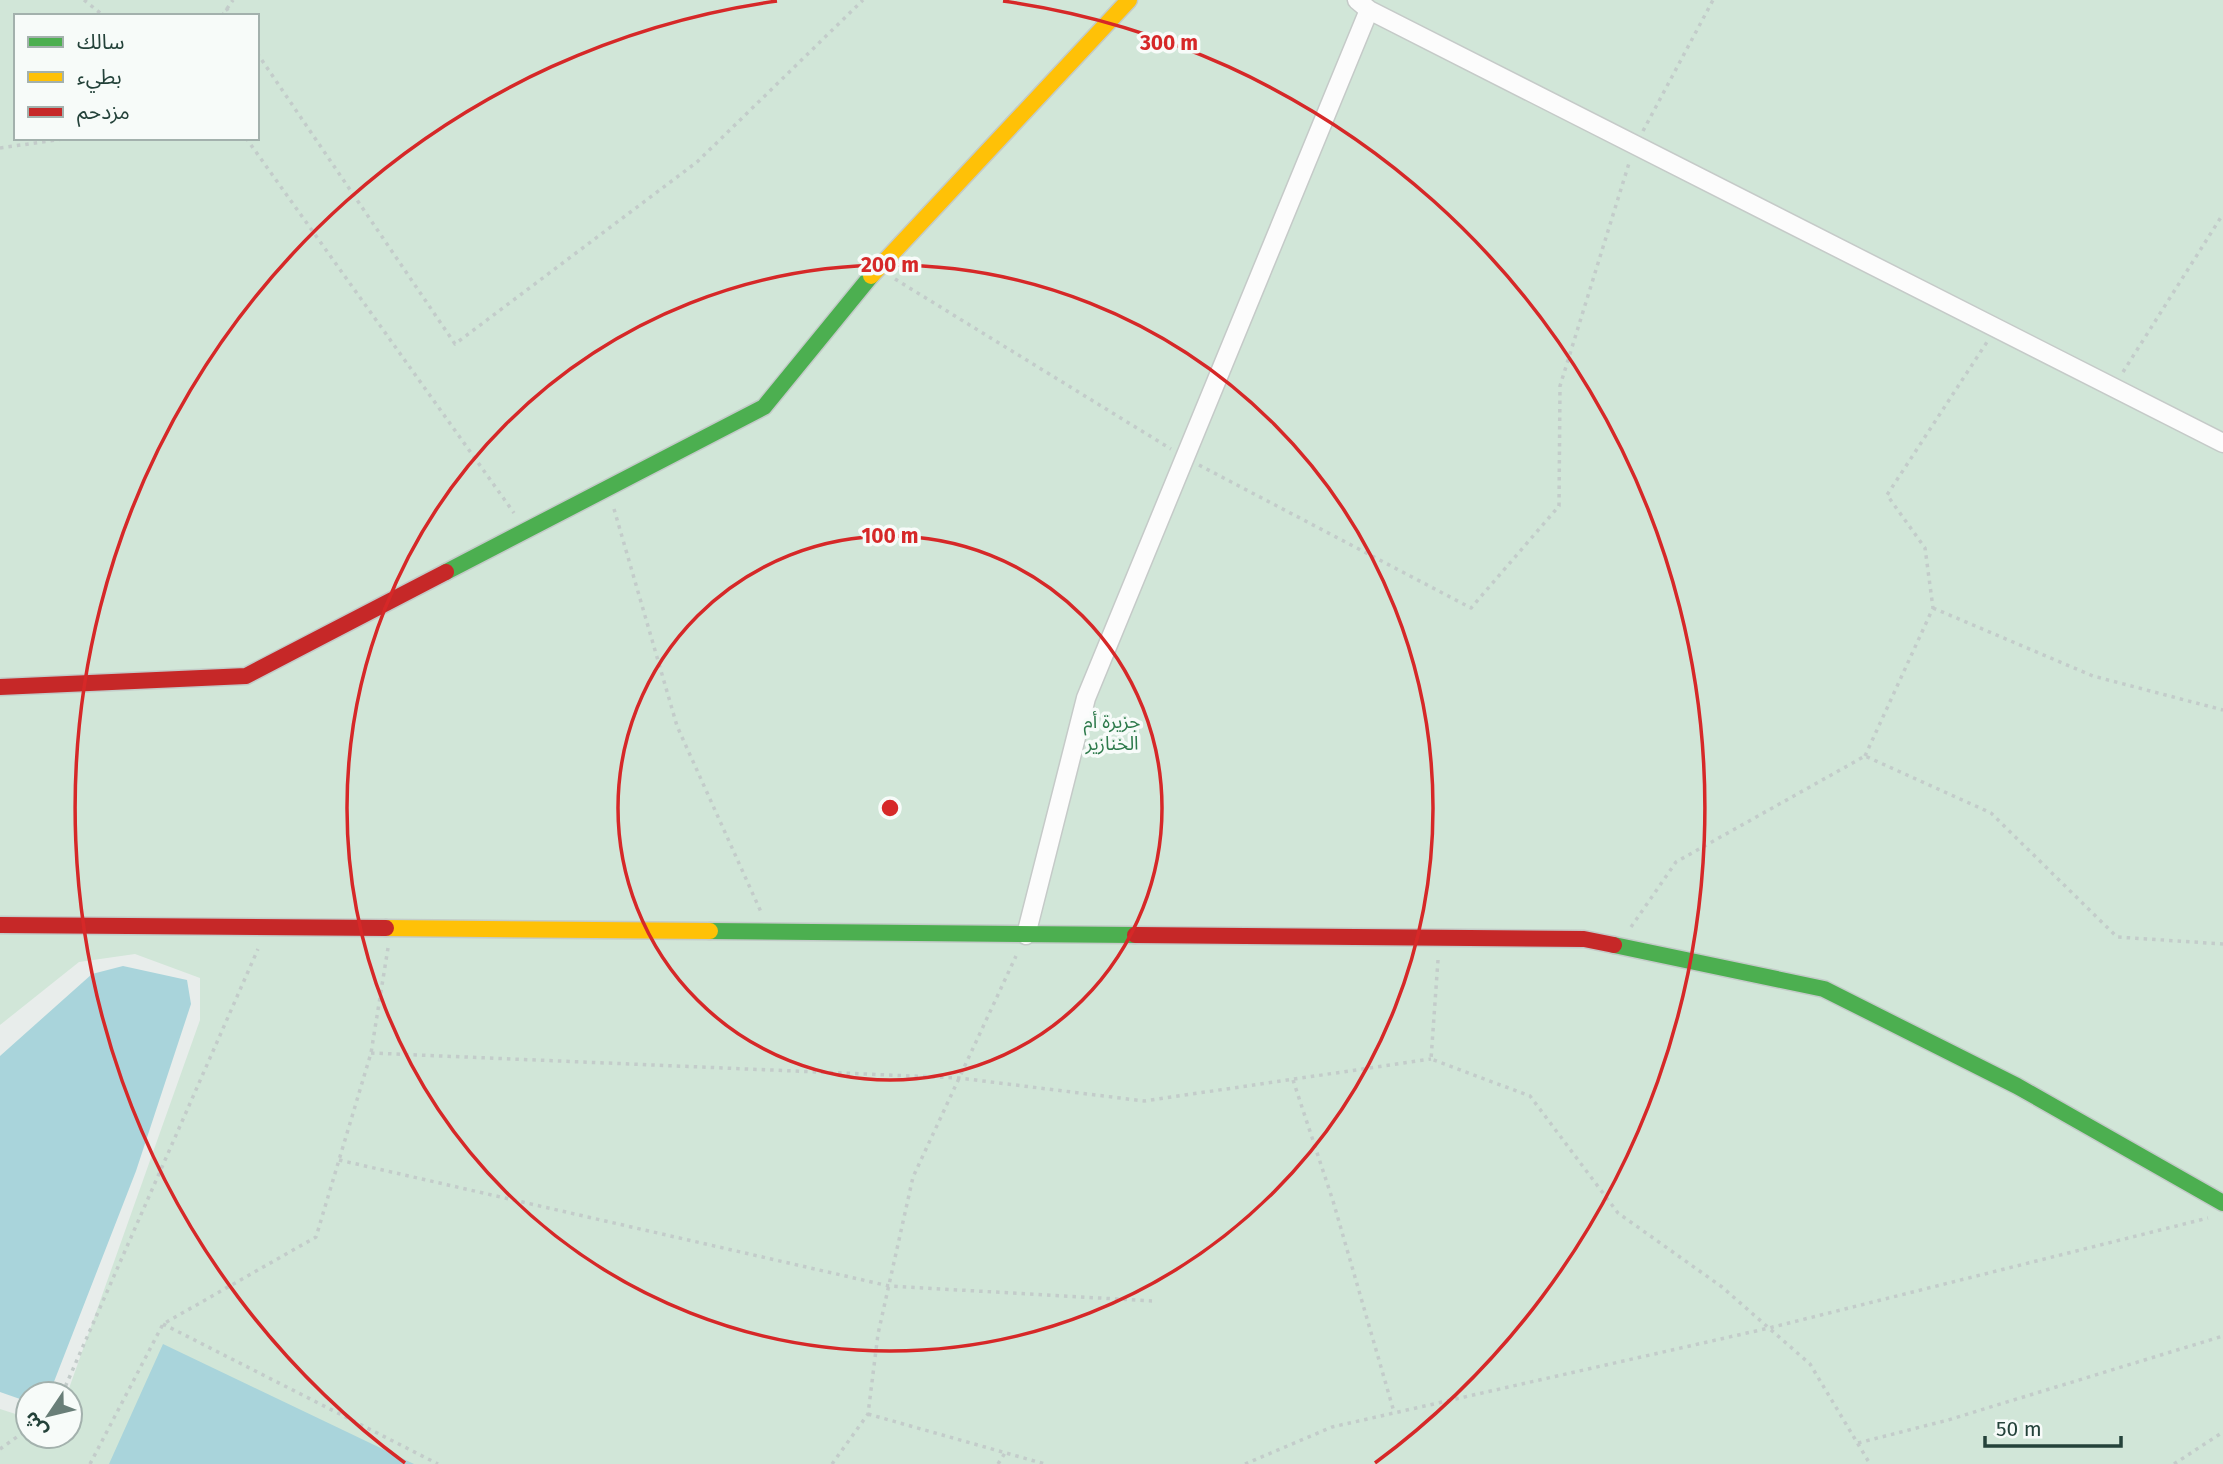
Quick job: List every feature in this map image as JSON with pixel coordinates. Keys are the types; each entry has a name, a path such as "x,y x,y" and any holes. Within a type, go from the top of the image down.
{"street":[{"path":"0,687 246,676 764,407 877,268 1129,0"},
{"path":"1026,935 1086,698 1185,458 1363,5 2223,443"},
{"path":"0,925 1584,939 1825,989 2017,1086 2223,1203"}],"path":[{"path":"84,0 102,14"},
{"path":"223,14 233,0"},
{"path":"259,56 456,344 697,162 863,0"},
{"path":"877,268 1185,458 1471,608 1559,506 1560,386 1635,145 1713,0"},
{"path":"226,8 230,14"},
{"path":"0,148 56,140"},
{"path":"247,140 526,529"},
{"path":"2113,387 2223,214"},
{"path":"1618,946 1675,862 1865,756 1933,608 1925,548 1887,495 1997,328"},
{"path":"608,487 677,726 770,933"},
{"path":"1933,608 2093,676 2223,710"},
{"path":"1865,756 1991,813 2117,937 2223,944"},
{"path":"68,1380 268,928"},
{"path":"90,1464 163,1324 316,1237 371,1053 391,929"},
{"path":"832,1464 868,1414 878,1334 913,1177 1026,935"},
{"path":"1431,1059 1439,938"},
{"path":"371,1053 960,1077 1144,1101 1431,1059 1530,1096 1618,1213 1722,1287 1810,1364 1870,1464"},
{"path":"1293,1080 1333,1201 1394,1413"},
{"path":"339,1160 889,1286 1152,1301"},
{"path":"1245,1464 1332,1427 1769,1328 2210,1218"},
{"path":"163,1324 438,1464"},
{"path":"1858,1443 1961,1416 2223,1336"},
{"path":"868,1414 1045,1464"},
{"path":"2174,1464 2223,1432"},
{"path":"999,1464 1005,1453"}],"green space":[{"name":"جزيرة أم الخنازير","path":"0,0 2223,0 2223,1464 0,1464 0,1409 14,1414 14,1450 84,1450 84,1380 72,1380 200,1020 200,978 135,954 79,962 0,1025"}],"water":[{"path":"123,966 187,980 191,1004 136,1171 55,1380 14,1380 14,1397 0,1392 0,1056 92,974"},
{"path":"163,1344 414,1464 109,1464"}],"traffic: fast":[{"path":"446,572 764,407 871,276"},
{"path":"710,931 1135,935"},
{"path":"1614,945 1824,989 2017,1086 2223,1203"}],"traffic: slow":[{"path":"871,276 1129,0"},
{"path":"386,928 710,931"}],"traffic: jam":[{"path":"0,687 246,676 446,572"},
{"path":"0,925 386,928"},
{"path":"1135,935 1584,939 1614,945"}]}
